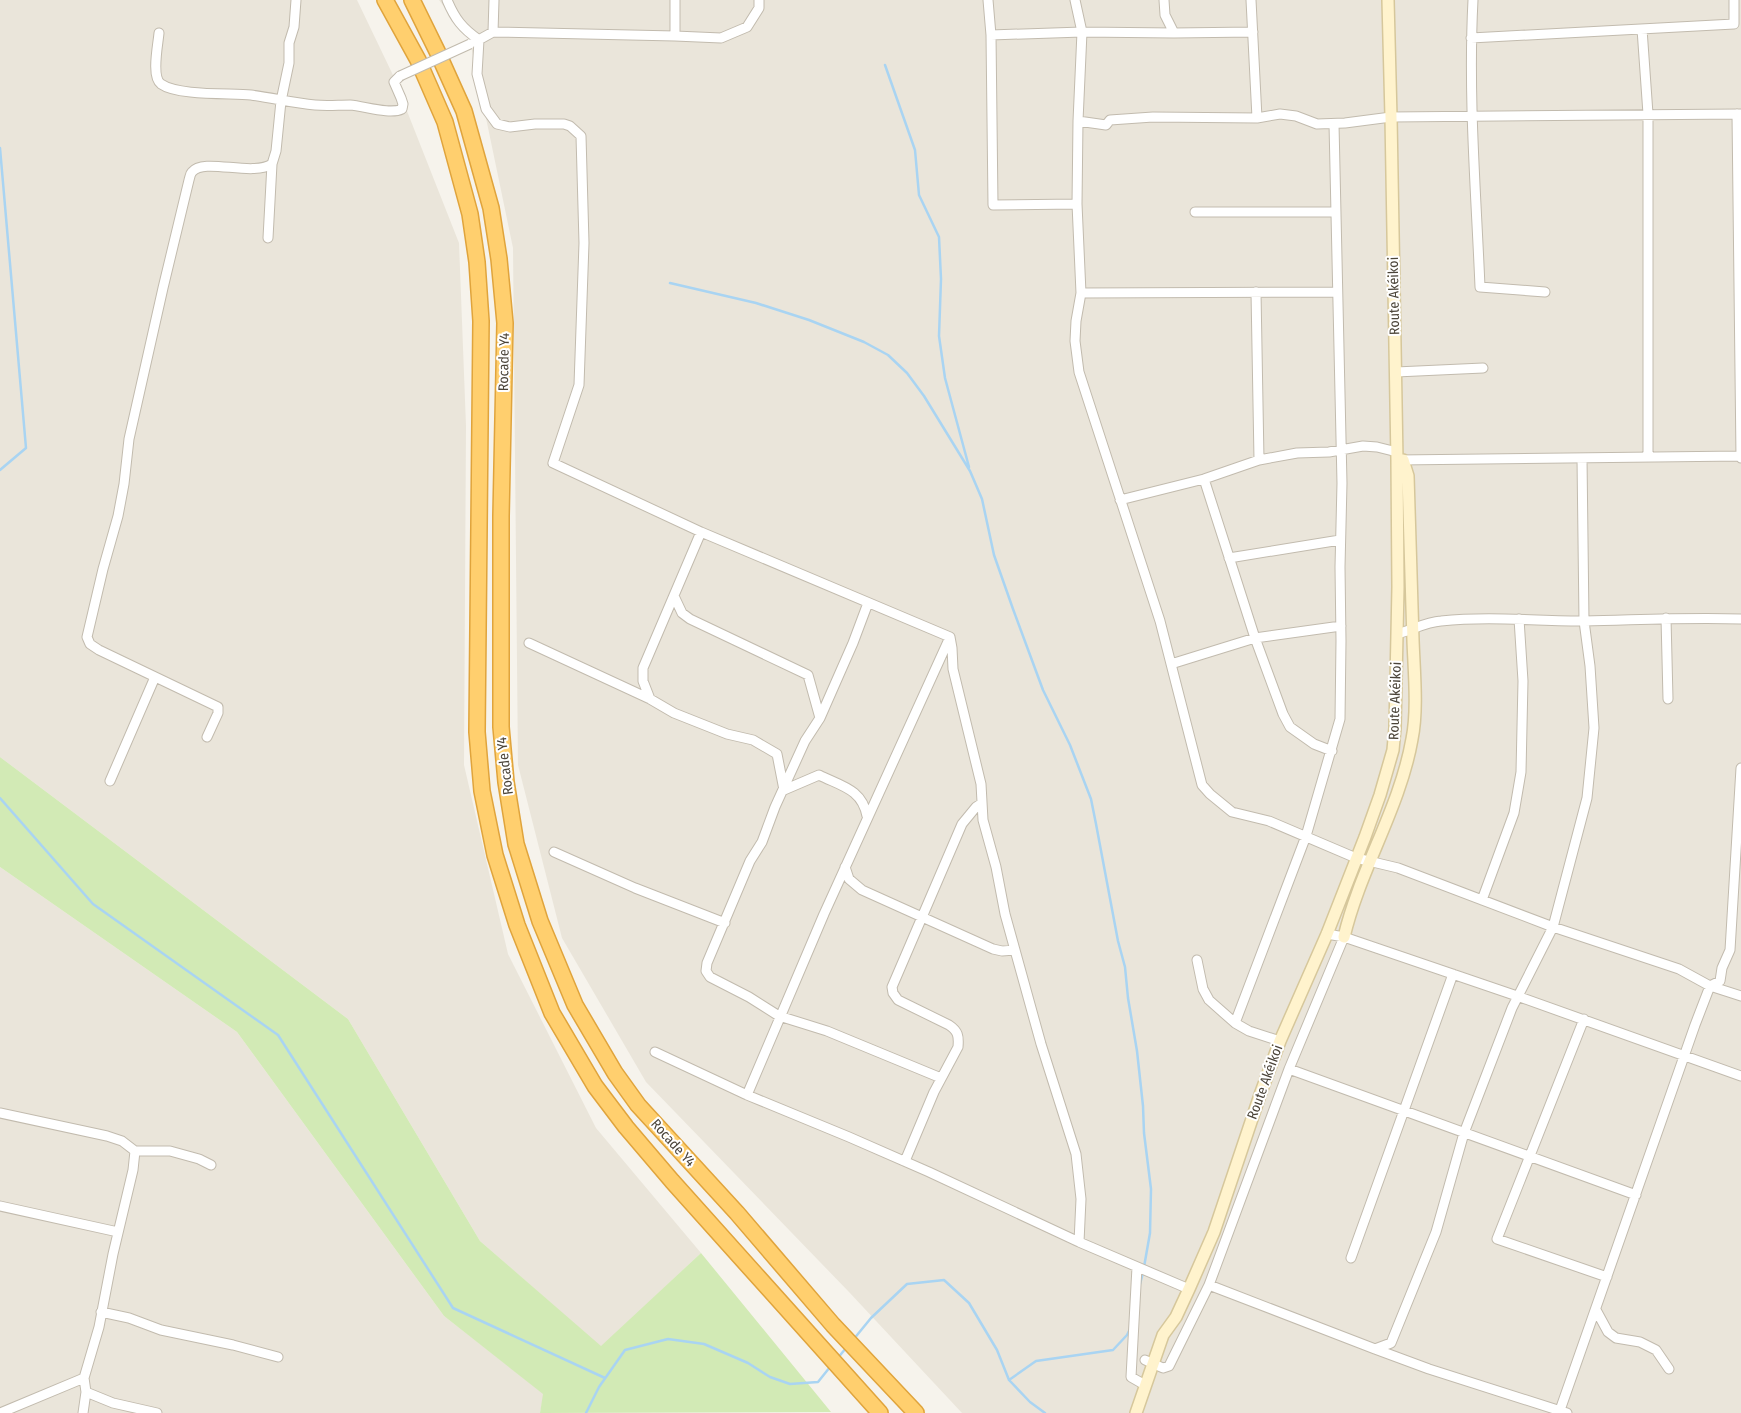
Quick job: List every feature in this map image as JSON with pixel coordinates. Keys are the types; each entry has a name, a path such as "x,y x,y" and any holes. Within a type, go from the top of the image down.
{"highway":[{"name":"Rocade Y4","path":"385,0 418,60 445,122 470,214 476,253 481,321 477,732 482,791 495,855 517,925 552,1013 595,1086 626,1127 667,1175 880,1413"},
{"name":"Rocade Y4","path":"412,0 464,111 491,208 499,259 505,323 501,516 501,727 506,782 516,844 540,921 575,1004 615,1073 638,1105 833,1324 916,1413"}],"street":[{"path":"268,238 272,164 276,151 281,101 288,74 289,43 294,28 296,0"},
{"path":"447,0 452,13 475,42 477,74 486,109 498,124 510,127 535,124 564,124 570,126 581,136 584,243 579,384 553,463 701,532 950,637"},
{"path":"493,32 494,0"},
{"path":"675,0 675,36"},
{"path":"159,33 157,79 170,88 251,95 315,105 365,106 396,112 402,108 403,104 394,82 400,76 493,32 721,38 747,26 759,8 759,0"},
{"path":"988,0 991,35 993,206 1077,204"},
{"path":"1075,0 1082,32 1077,204 1081,293 1075,341 1079,372 1160,621 1203,788 1232,812 1269,822 1356,858 1398,868 1553,927 1679,969 1710,986 1741,996"},
{"path":"1164,0 1165,15 1174,33"},
{"path":"1251,0 1257,118"},
{"name":"Route Akéikoi","path":"1136,1413 1145,1385 1149,1363 1176,1317 1216,1226 1280,1041 1327,934 1380,795 1393,750 1397,634 1399,457 1388,0"},
{"path":"1473,0 1471,38 1472,116 1480,287 1544,292"},
{"path":"1471,38 1734,24 1734,0"},
{"path":"1642,29 1648,114 1648,457"},
{"path":"991,35 1082,32 1253,32"},
{"path":"1078,121 1106,125 1110,120 1152,117 1257,118 1280,114 1296,116 1317,124 1334,124 1392,117 1739,114 1741,457 1399,457 1377,447 1363,446 1340,450 1298,453 1259,460 1204,479 1120,500"},
{"path":"1235,1024 1306,836 1340,719 1340,540 1342,483 1334,124"},
{"path":"208,736 218,713 218,707 99,650 90,644 87,637 118,516 129,439 163,288 192,172 198,168 208,166 257,170 272,164"},
{"path":"1195,212 1336,212"},
{"path":"1256,292 1259,460"},
{"path":"1081,293 1337,292"},
{"path":"1396,372 1483,368"},
{"name":"Route Akéikoi","path":"1344,937 1348,919 1405,767 1413,738 1414,702 1408,476 1399,457"},
{"path":"1375,1348 1390,1343 1436,1232 1464,1133 1517,996 1553,927 1587,798 1594,728 1590,666 1584,621 1582,458"},
{"path":"1204,479 1255,638 1283,714 1290,727 1314,744 1332,751"},
{"path":"650,699 642,682 643,668 701,532"},
{"path":"1229,558 1340,540"},
{"path":"674,596 682,613 690,619 808,675 820,718"},
{"path":"868,603 853,643 820,718 805,741 775,807 762,842 750,861 706,971 710,977 749,997 779,1016 827,1032 941,1078"},
{"path":"1666,618 1668,699"},
{"path":"1482,900 1514,813 1521,772 1523,681 1519,619"},
{"path":"1397,634 1428,623 1440,621 1741,619"},
{"path":"1171,664 1255,638 1341,626"},
{"path":"950,637 953,669 981,784 984,820 1015,950 1041,1044 1076,1154 1081,1199 1080,1242"},
{"path":"747,1095 779,1016 867,817 950,637"},
{"path":"529,643 650,699 674,713 727,734 753,740 777,754 784,790"},
{"path":"110,781 155,677"},
{"path":"1209,1285 1429,1369 1562,1412 1607,1277 1710,986 1720,981 1722,968 1730,950 1739,837 1741,768"},
{"path":"784,790 819,775 855,793 865,805 867,817"},
{"path":"905,1161 941,1078 958,1047 956,1030 943,1021 909,1007 898,1000 892,987 962,824 976,807 982,803"},
{"path":"554,852 635,888 725,922"},
{"path":"845,867 849,879 855,886 993,949 1002,951 1015,950"},
{"path":"1327,934 1344,937 1453,974 1741,1076"},
{"path":"1149,1363 1163,1368 1169,1366 1209,1285 1288,1069 1344,937"},
{"path":"1197,960 1203,989 1209,1000 1235,1024 1248,1031 1280,1041"},
{"path":"1352,1258 1453,974"},
{"path":"1584,1019 1497,1240 1607,1277"},
{"path":"655,1052 747,1095 905,1161 1080,1242 1189,1289"},
{"path":"1288,1069 1636,1195"},
{"path":"0,1113 107,1136 122,1142 135,1151 170,1151 199,1159 210,1165"},
{"path":"83,1413 86,1392 84,1378 102,1312 133,1170 135,1151"},
{"path":"0,1206 118,1232"},
{"path":"1137,1267 1130,1377 1145,1385"},
{"path":"1596,1310 1608,1332 1616,1338 1640,1342 1656,1350 1669,1369"},
{"path":"102,1312 129,1318 161,1330 233,1345 278,1357"},
{"path":"0,1413 84,1378"},
{"path":"86,1392 113,1403 157,1413"}],"shaded area":[{"path":"0,0 357,0 392,73 459,243 466,426 464,765 508,954 596,1128 701,1253 601,1347 480,1241 348,1019 0,757"},
{"path":"439,0 1741,0 1741,1413 962,1413 849,1292 646,1082 562,938 518,765 513,248 470,41"},
{"path":"0,867 237,1032 444,1316 544,1394 540,1413 0,1413"}],"green space":[{"path":"0,757 348,1019 480,1241 601,1346 701,1253 831,1412 540,1413 543,1394 444,1316 237,1032 0,867"}],"waterway":[{"path":"885,65 915,150 919,195 939,237 941,279 939,336 945,378 969,467"},
{"path":"0,148 26,448 0,470"},
{"path":"670,283 756,303 809,320 864,342 888,355 907,373 924,396 970,471 982,499 994,555 1013,609 1043,690 1070,745 1091,799 1118,941 1125,967 1137,1051 1151,1189 1150,1233 1144,1267"},
{"path":"0,798 93,904 278,1035 453,1308 605,1378"},
{"path":"1140,1284 1143,1273"},
{"path":"853,1340 871,1318 907,1284 944,1280 969,1303 997,1350 1009,1380 1030,1402 1045,1413"},
{"path":"1009,1380 1036,1361 1113,1350 1130,1329"},
{"path":"586,1413 599,1387 625,1350 668,1339 704,1344 748,1363 770,1377 790,1384 818,1382 830,1367"},
{"path":"837,1359 846,1348"}]}
